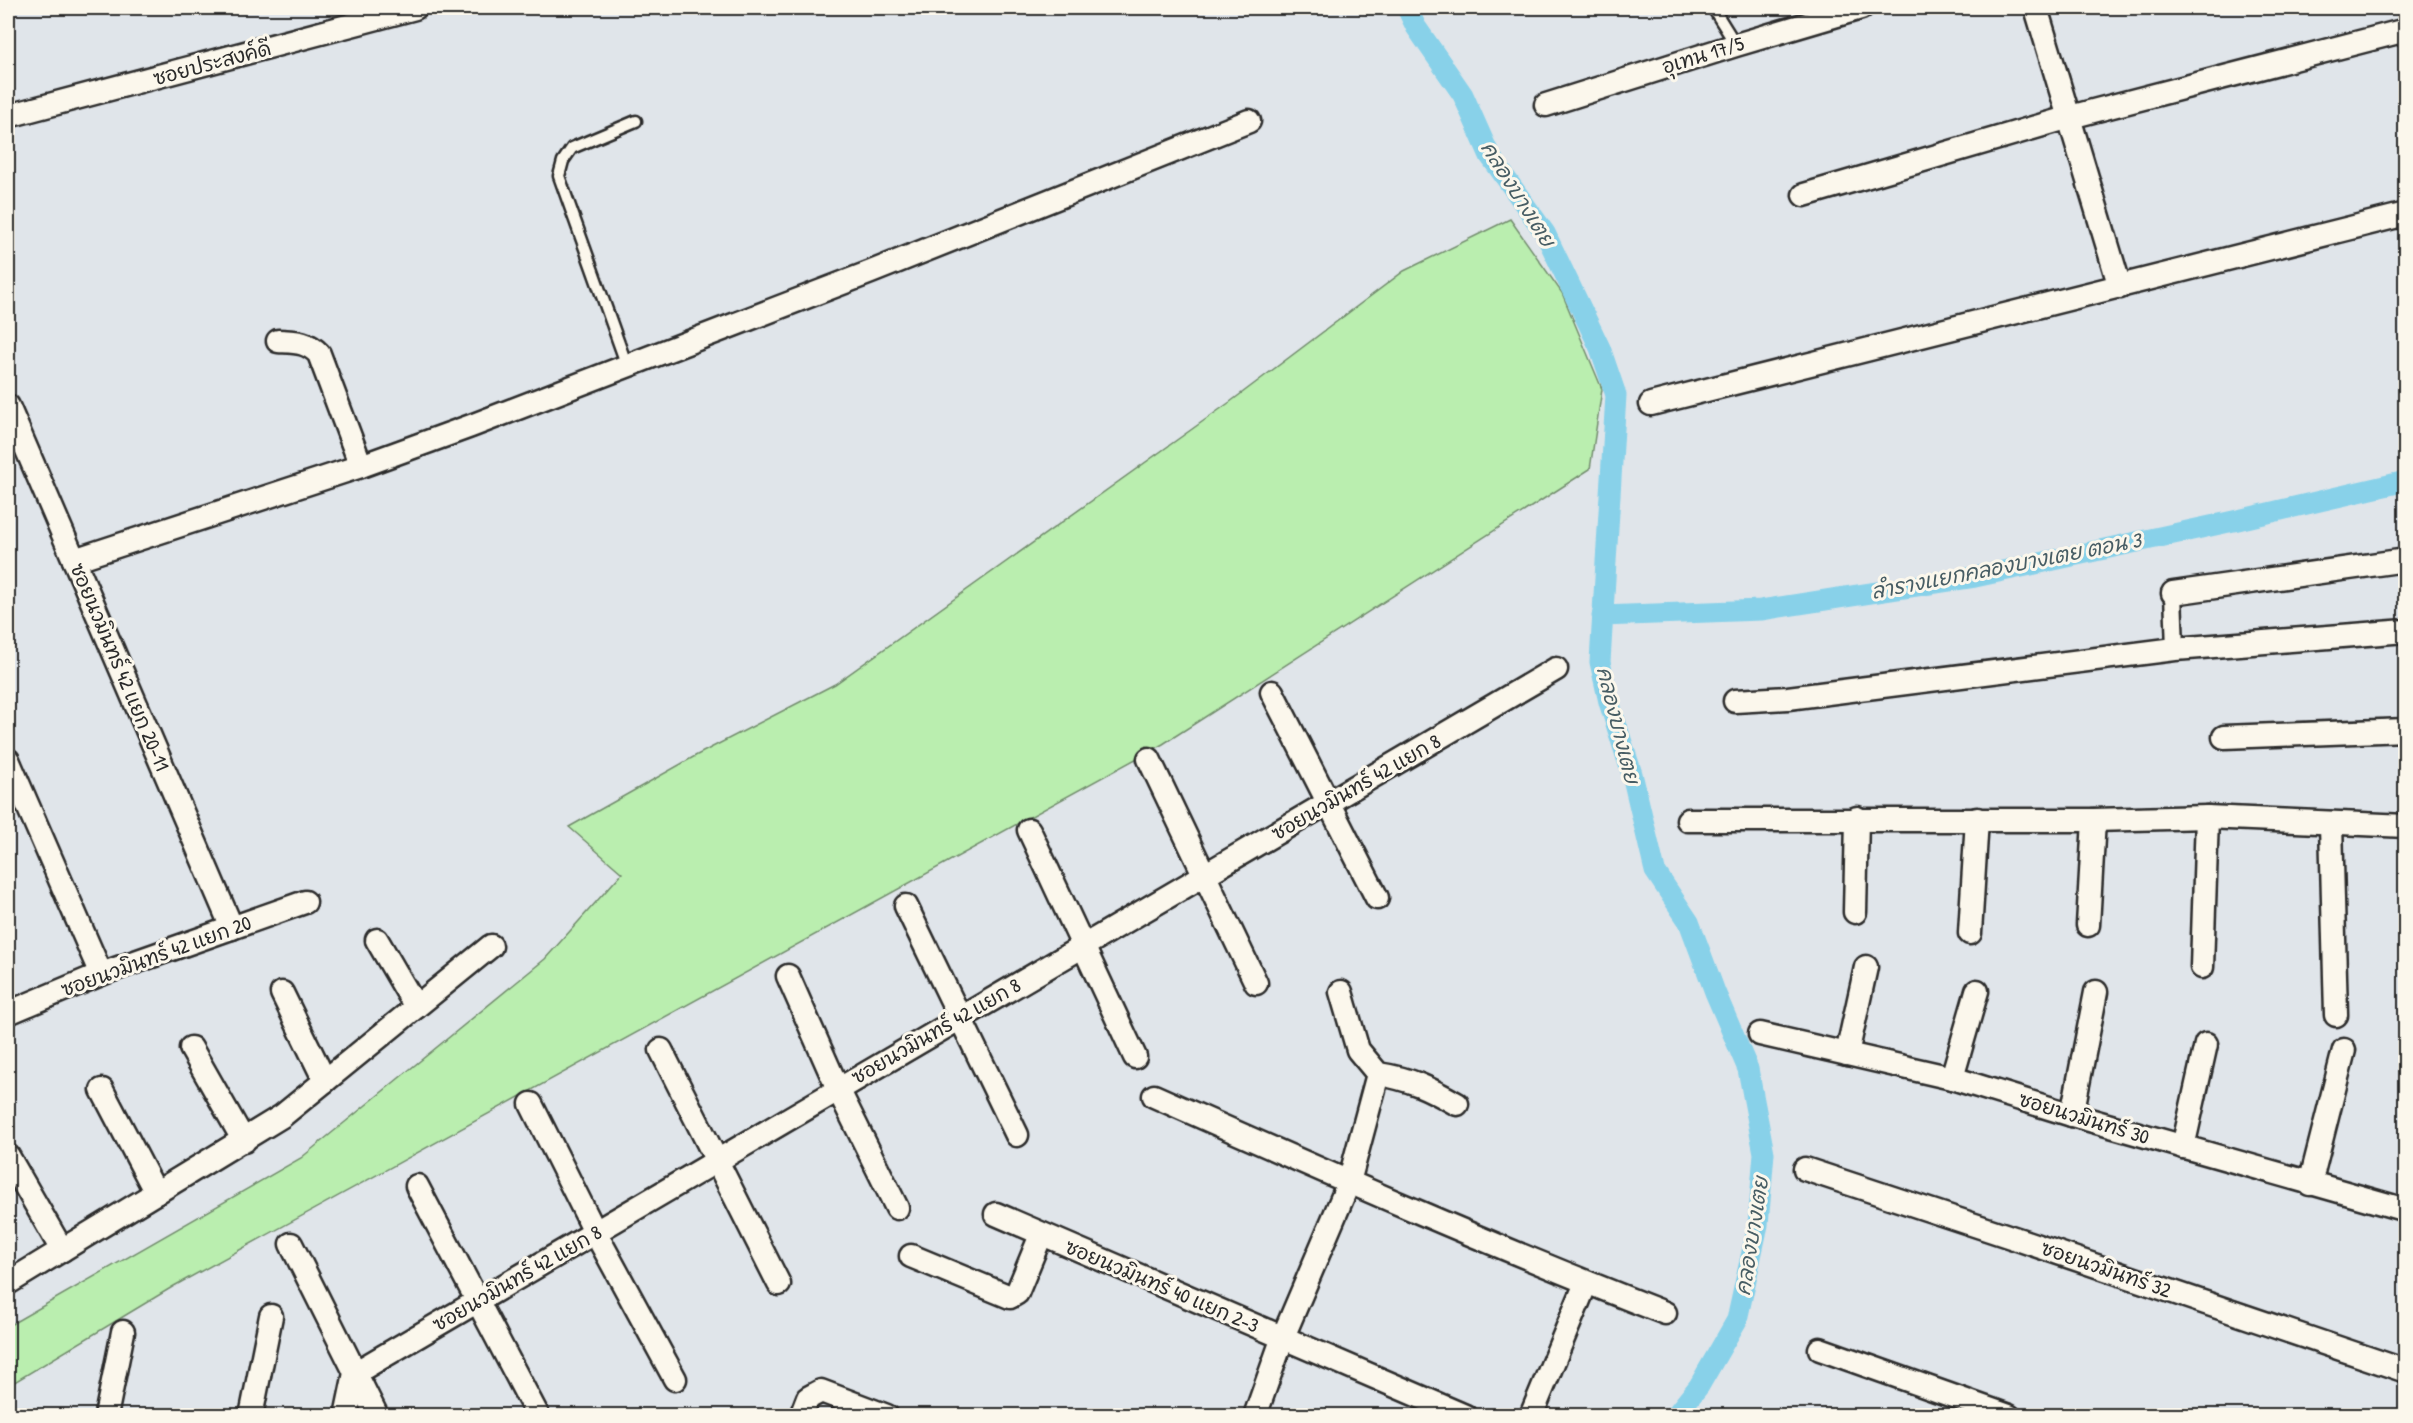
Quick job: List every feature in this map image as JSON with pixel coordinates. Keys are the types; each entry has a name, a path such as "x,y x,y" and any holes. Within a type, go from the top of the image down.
{"street":[{"name":"ซอยประสงค์ดี","path":"8,117 415,8"},
{"name":"อุเทน 17/5","path":"1546,105 1861,8"},
{"path":"2036,8 2120,287"},
{"path":"1804,195 2070,117 2406,30"},
{"path":"74,560 361,466 627,366 1249,121"},
{"path":"1651,404 2406,214"},
{"path":"278,341 303,343 312,346 319,354 361,466"},
{"name":"ซอยนวมินทร์ 42 แยก 20-11","path":"8,406 232,928"},
{"path":"2175,649 2173,593 2406,560"},
{"path":"1736,701 1788,698 2175,649 2406,631"},
{"name":"ซอยนวมินทร์ 42 แยก 8","path":"355,1373 1083,945 1328,805 1556,669"},
{"path":"1272,692 1377,898"},
{"path":"2224,737 2406,730"},
{"path":"1149,759 1256,983"},
{"path":"8,760 101,974"},
{"path":"2202,967 2206,817"},
{"path":"1688,820 1857,818 2094,820 2206,817 2406,826"},
{"path":"1855,912 1857,818"},
{"path":"1970,933 1977,819"},
{"path":"2088,925 2094,820"},
{"path":"2331,823 2336,1015"},
{"path":"1029,830 1134,1057"},
{"name":"ซอยนวมินทร์ 42 แยก 20","path":"8,1013 101,974 305,902"},
{"path":"906,906 1017,1135"},
{"path":"377,940 416,1007"},
{"path":"8,1283 282,1116 491,946"},
{"path":"1847,1054 1866,967"},
{"path":"788,976 838,1089 897,1208"},
{"path":"1952,1078 1977,991"},
{"path":"1341,992 1358,1050 1378,1074 1405,1078 1421,1084 1457,1104"},
{"path":"2072,1115 2096,992"},
{"path":"282,993 325,1081"},
{"name":"ซอยนวมินทร์ 30","path":"1760,1034 1952,1078 2072,1115 2406,1210"},
{"path":"2183,1147 2206,1044"},
{"path":"192,1048 244,1141"},
{"path":"661,1050 779,1284"},
{"path":"2310,1184 2344,1050"},
{"path":"1256,1416 1283,1337 1348,1182 1378,1074"},
{"path":"102,1090 156,1194"},
{"path":"1154,1096 1348,1182 1586,1283 1665,1313"},
{"path":"531,1104 595,1232 675,1379"},
{"path":"8,1156 62,1250"},
{"name":"ซอยนวมินทร์ 32","path":"1805,1169 2406,1371"},
{"path":"417,1186 538,1416"},
{"name":"ซอยนวมินทร์ 40 แยก 2-3","path":"996,1214 1465,1416"},
{"name":"ซอยนวมินทร์ 40 แยก 2-3","path":"911,1256 1010,1297 1017,1293 1041,1234"},
{"path":"291,1244 377,1416"},
{"path":"1531,1416 1586,1283"},
{"path":"251,1416 271,1316"},
{"path":"106,1416 123,1332"},
{"path":"1820,1350 2009,1416"},
{"path":"346,1416 355,1373"},
{"path":"801,1416 808,1398 821,1391 887,1416"}],"lane":[{"path":"1713,8 1736,45"},
{"path":"627,366 559,176 563,161 572,148 636,121"}],"green space":[{"path":"1510,219 1562,293 1602,389 1590,469 1163,744 174,1286 8,1386 8,1326 301,1158 545,959 622,873 569,827 697,755 835,684 1230,402 1404,271"}],"waterway":[{"name":"คลองบางเตย","path":"1407,8 1416,27 1463,95 1490,156 1545,233 1600,348 1616,395 1600,662 1609,702 1632,774 1655,871 1689,922 1715,992 1748,1069 1764,1153 1758,1225 1737,1320 1699,1386 1675,1416"},
{"name":"ลำรางแยกคลองบางเตย ตอน 3","path":"1602,616 1761,610 1975,577 2406,481"}]}
